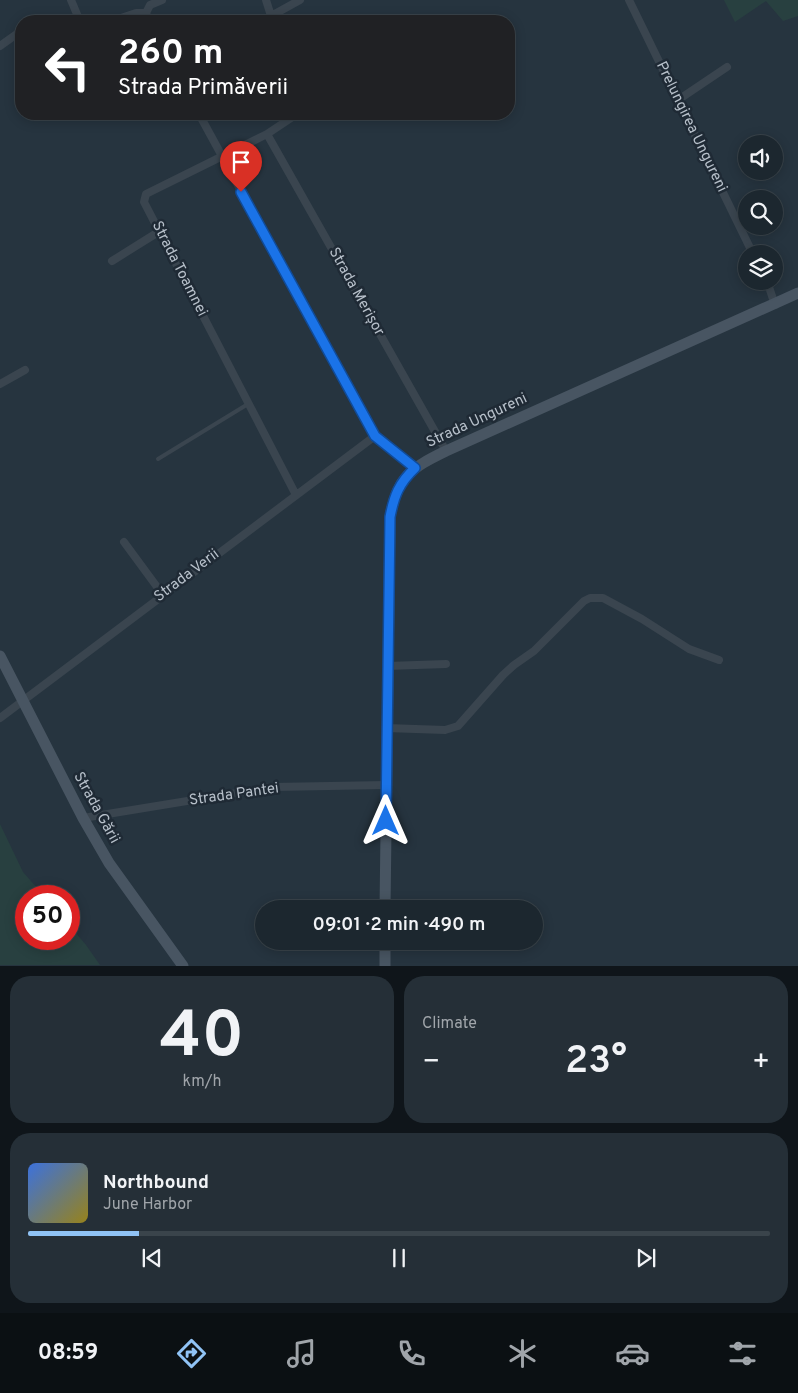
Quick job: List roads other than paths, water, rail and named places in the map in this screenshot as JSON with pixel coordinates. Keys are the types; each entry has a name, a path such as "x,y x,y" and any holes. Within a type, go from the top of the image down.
{"main road":[{"name":"Strada Ungureni","path":"385,900 390,517 397,489 404,478 415,468 446,451 775,305 798,293"},
{"name":"Strada Gării","path":"0,656 83,818 109,863 183,966"},
{"path":"385,950 385,966"}],"street":[{"path":"71,0 77,15"},
{"path":"148,15 150,5 162,0"},
{"path":"266,0 271,15"},
{"path":"278,15 300,0"},
{"name":"Prelungirea Ungureni","path":"629,0 749,245"},
{"path":"130,15 136,13 142,15"},
{"path":"0,46 15,35"},
{"path":"678,100 728,67"},
{"path":"201,120 375,436 415,468"},
{"name":"Strada Toamnei","path":"288,120 267,134 146,194 144,202 296,495"},
{"name":"Strada Merișor","path":"267,134 446,451"},
{"path":"112,261 160,231"},
{"path":"770,290 775,305"},
{"path":"0,384 25,370"},
{"name":"Strada Verii","path":"0,718 375,436"},
{"path":"124,542 163,595"},
{"path":"386,728 445,730 458,726 503,675 534,650 578,607 590,598 603,598 642,619 689,649 719,660"},
{"path":"387,666 446,664"},
{"name":"Strada Pantei","path":"83,818 272,787 386,786"}],"lane":[{"path":"158,459 248,404"}]}
